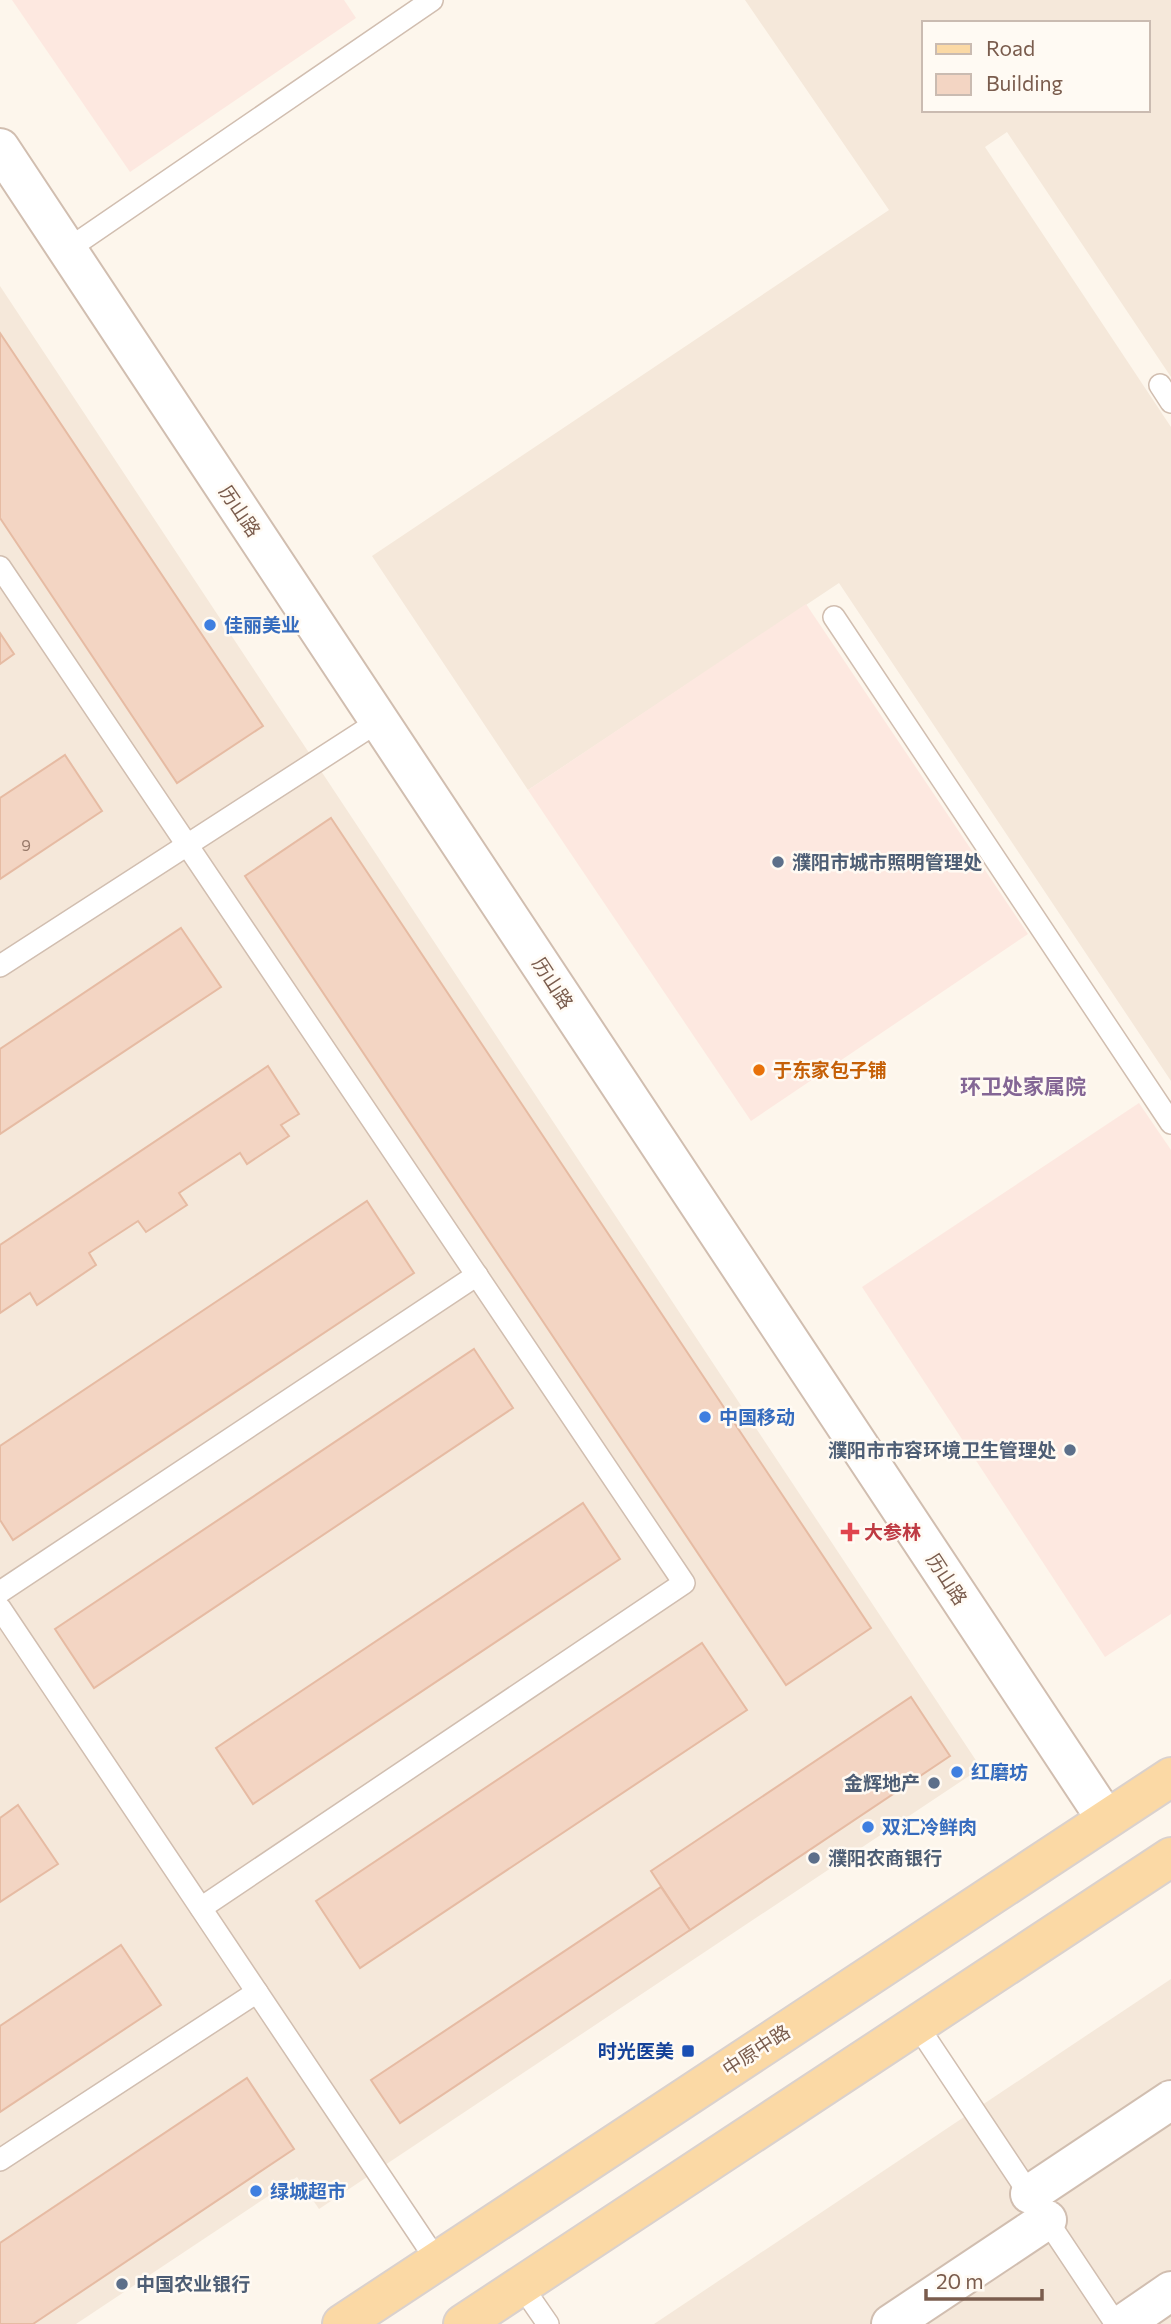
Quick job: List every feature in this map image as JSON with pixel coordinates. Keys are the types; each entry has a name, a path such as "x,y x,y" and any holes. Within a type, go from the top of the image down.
{"main road":[{"name":"中原中路","path":"342,2324 1171,1777"},
{"path":"463,2324 1171,1857"}],"street":[{"name":"历山路","path":"0,148 1106,1819"},
{"path":"891,2324 1171,2100"},
{"path":"1123,2324 1171,2291"}],"lane":[{"path":"67,250 432,0"},
{"path":"0,567 684,1583 201,1908"},
{"path":"834,617 1171,1123"},
{"path":"0,966 379,721"},
{"path":"0,1592 477,1275"},
{"path":"0,1608 437,2261"},
{"path":"0,2160 257,1992"},
{"path":"917,2025 1116,2324"},
{"path":"522,2285 548,2324"}],"shaded area":[{"path":"12,0 344,0 356,18 130,172"},
{"path":"745,0 1171,0 1171,377 1007,132 985,147 1171,427 1171,1081 839,583 528,790 372,556 889,210"},
{"path":"0,286 981,1768 319,2209 297,2177 76,2324 0,2324"},
{"name":"濮阳市城市照明管理处","path":"806,604 1028,934 751,1121 528,790"},
{"name":"濮阳市市容环境卫生管理处","path":"1139,1103 1171,1150 1171,1614 1105,1657 862,1287"},
{"path":"1171,1979 1171,2324 654,2324"}],"building":[{"path":"0,333 263,726 177,783 0,518"},
{"path":"0,633 14,654 0,664"},
{"path":"65,755 102,811 0,879 0,798"},
{"path":"331,818 871,1628 786,1685 245,876"},
{"path":"181,928 221,987 0,1134 0,1049"},
{"path":"268,1066 299,1114 281,1125 289,1136 247,1164 240,1153 179,1193 187,1205 146,1232 138,1221 89,1253 96,1265 37,1305 30,1293 0,1313 0,1245"},
{"path":"367,1201 414,1273 13,1540 0,1520 0,1446"},
{"path":"474,1349 513,1408 94,1688 55,1629"},
{"path":"583,1503 620,1559 253,1804 216,1748"},
{"path":"702,1643 747,1710 360,1968 316,1901"},
{"path":"911,1697 950,1756 690,1930 651,1871"},
{"path":"18,1805 58,1864 0,1902 0,1818"},
{"path":"661,1887 690,1930 400,2123 371,2080"},
{"path":"121,1945 161,2005 0,2112 0,2026"},
{"path":"247,2078 294,2149 33,2324 0,2324 0,2243"}],"place":[{"name":"佳丽美业","path":"210,625"},
{"name":"濮阳市城市照明管理处","path":"778,862"},
{"name":"于东家包子铺","path":"759,1070"},
{"name":"中国移动","path":"705,1417"},
{"name":"濮阳市市容环境卫生管理处","path":"1070,1450"},
{"name":"大参林","path":"850,1532"},
{"name":"红磨坊","path":"957,1772"},
{"name":"金辉地产","path":"934,1783"},
{"name":"双汇冷鲜肉","path":"868,1827"},
{"name":"濮阳农商银行","path":"814,1858"},
{"name":"时光医美","path":"688,2051"},
{"name":"绿城超市","path":"256,2191"},
{"name":"中国农业银行","path":"122,2284"}],"district":[{"name":"环卫处家属院","path":"1023,1087"}]}
